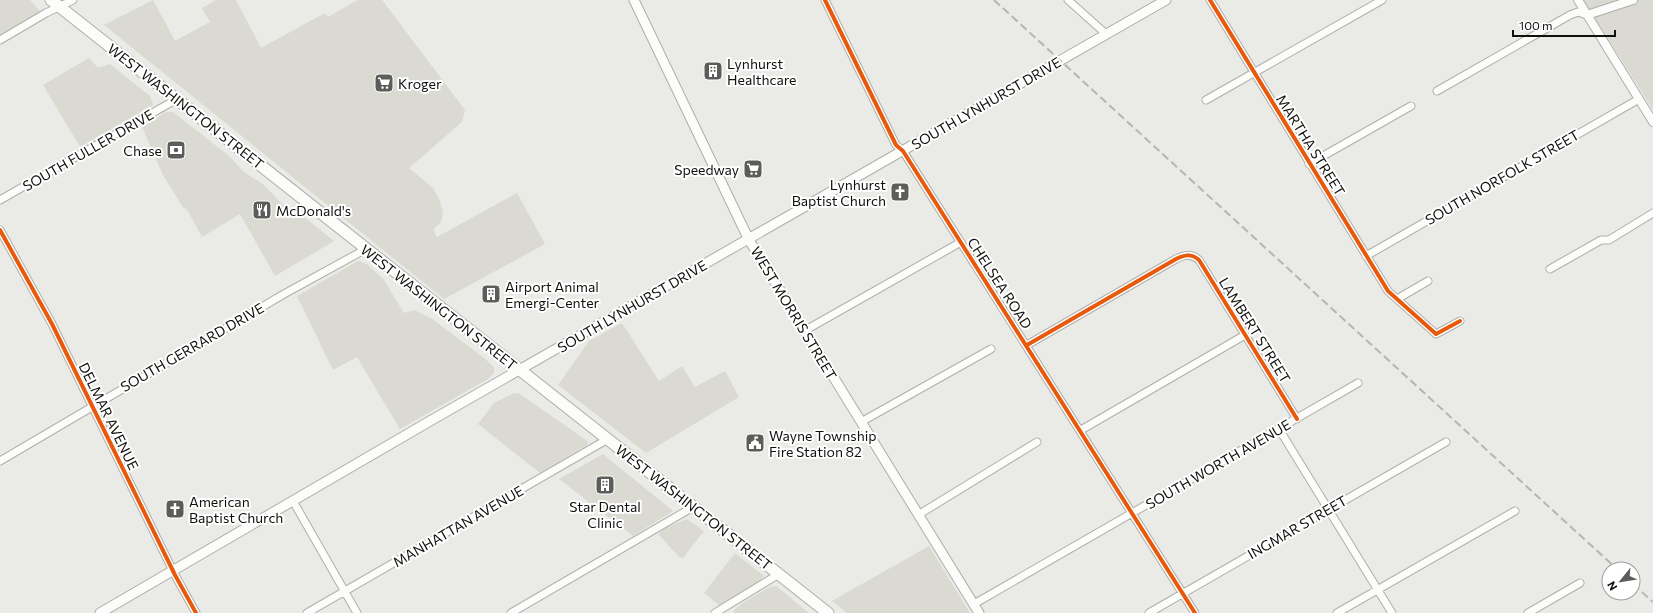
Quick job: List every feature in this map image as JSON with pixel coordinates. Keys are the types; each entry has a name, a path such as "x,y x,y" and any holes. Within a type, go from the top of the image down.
{"main road":[{"name":"WEST WASHINGTON STREET","path":"52,0 828,613"},
{"name":"WEST MORRIS STREET","path":"634,0 749,240 979,613"},
{"name":"SOUTH LYNHURST DRIVE","path":"100,613 519,370 749,240 1166,0"}],"street":[{"path":"0,40 46,13 73,0"},
{"name":"CHELSEA ROAD","path":"825,0 896,145 903,151 1027,345 1195,613"},
{"path":"1068,0 1106,34"},
{"name":"MARTHA STREET","path":"1210,0 1253,73 1366,256 1388,291 1397,299"},
{"path":"1206,100 1382,0"},
{"path":"1578,0 1653,122"},
{"path":"1437,91 1570,15 1578,12 1587,15 1633,0"},
{"name":"SOUTH FULLER DRIVE","path":"0,200 177,99"},
{"name":"SOUTH NORFOLK STREET","path":"1366,256 1639,99"},
{"path":"1309,164 1411,106"},
{"path":"1550,269 1601,240 1609,240 1653,213"},
{"name":"DELMAR AVENUE","path":"0,230 52,324 172,571 196,613"},
{"path":"804,331 960,242"},
{"name":"SOUTH GERRARD DRIVE","path":"0,461 284,294 366,249"},
{"name":"LAMBERT STREET","path":"1027,345 1176,259 1184,255 1191,255 1199,260 1297,419"},
{"path":"1428,281 1397,299 1436,334 1460,321"},
{"path":"1080,430 1245,335"},
{"path":"860,422 991,349"},
{"name":"SOUTH WORTH AVENUE","path":"974,604 1133,514 1358,383"},
{"path":"1279,429 1392,613"},
{"name":"MANHATTAN AVENUE","path":"307,613 608,439"},
{"path":"918,515 1037,442"},
{"name":"INGMAR STREET","path":"1149,613 1446,442"},
{"path":"293,501 358,613"},
{"path":"511,613 693,507"},
{"path":"1337,613 1515,510"},
{"path":"715,613 779,574"},
{"path":"1528,613 1580,583"}],"shaded area":[{"path":"0,0 30,0 40,11 19,26 0,36"},
{"path":"153,0 175,41 210,22 202,8 216,0 236,0 261,48 325,13 328,17 358,0 382,0 465,110 462,122 409,168 433,188 440,201 443,213 441,222 433,230 437,237 517,193 545,244 444,299 104,25"},
{"path":"1583,0 1653,0 1653,110 1618,54"},
{"path":"89,58 98,68 110,64 150,96 153,105 80,147 43,85"},
{"path":"166,112 173,112 228,155 245,173 263,184 283,205 304,217 334,241 275,276 240,214 202,237 186,208 204,197 184,209 163,175 142,127"},
{"path":"358,261 367,264 384,280 404,313 414,310 431,318 484,358 494,367 494,373 488,379 400,429 357,357 333,370 297,296"},
{"path":"622,323 659,381 682,366 695,387 725,371 739,397 646,453 558,385 589,341"},
{"path":"514,393 520,394 586,440 588,442 587,445 540,473 478,424 494,403"},
{"path":"603,454 673,511 633,536 559,479"},
{"path":"687,519 704,531 683,558 679,557 658,534 666,528"},
{"path":"929,546 970,613 847,613 832,601"},
{"path":"735,553 764,576 755,584 720,606 704,593"},
{"path":"776,586 809,613 735,613 733,611 744,602 770,587"}],"railway":[{"path":"994,0 1608,561"},
{"path":"1641,591 1653,602"}],"cycle path":[{"path":"825,0 896,145 903,151 1195,613"},
{"path":"1210,0 1388,291 1436,334 1460,321"},
{"path":"0,230 52,324 175,575 196,613"},
{"path":"1027,345 1176,259 1185,256 1193,256 1199,260 1297,419"}],"place":[{"name":"Lynhurst Healthcare","path":"713,71"},
{"name":"Kroger","path":"384,83"},
{"name":"Chase","path":"176,150"},
{"name":"Speedway","path":"753,169"},
{"name":"Lynhurst Baptist Church","path":"900,192"},
{"name":"McDonald's","path":"262,210"},
{"name":"Airport Animal Emergi-Center","path":"491,294"},
{"name":"Wayne Township Fire Station 82","path":"755,443"},
{"name":"Star Dental Clinic","path":"605,485"},
{"name":"American Baptist Church","path":"175,509"}]}
